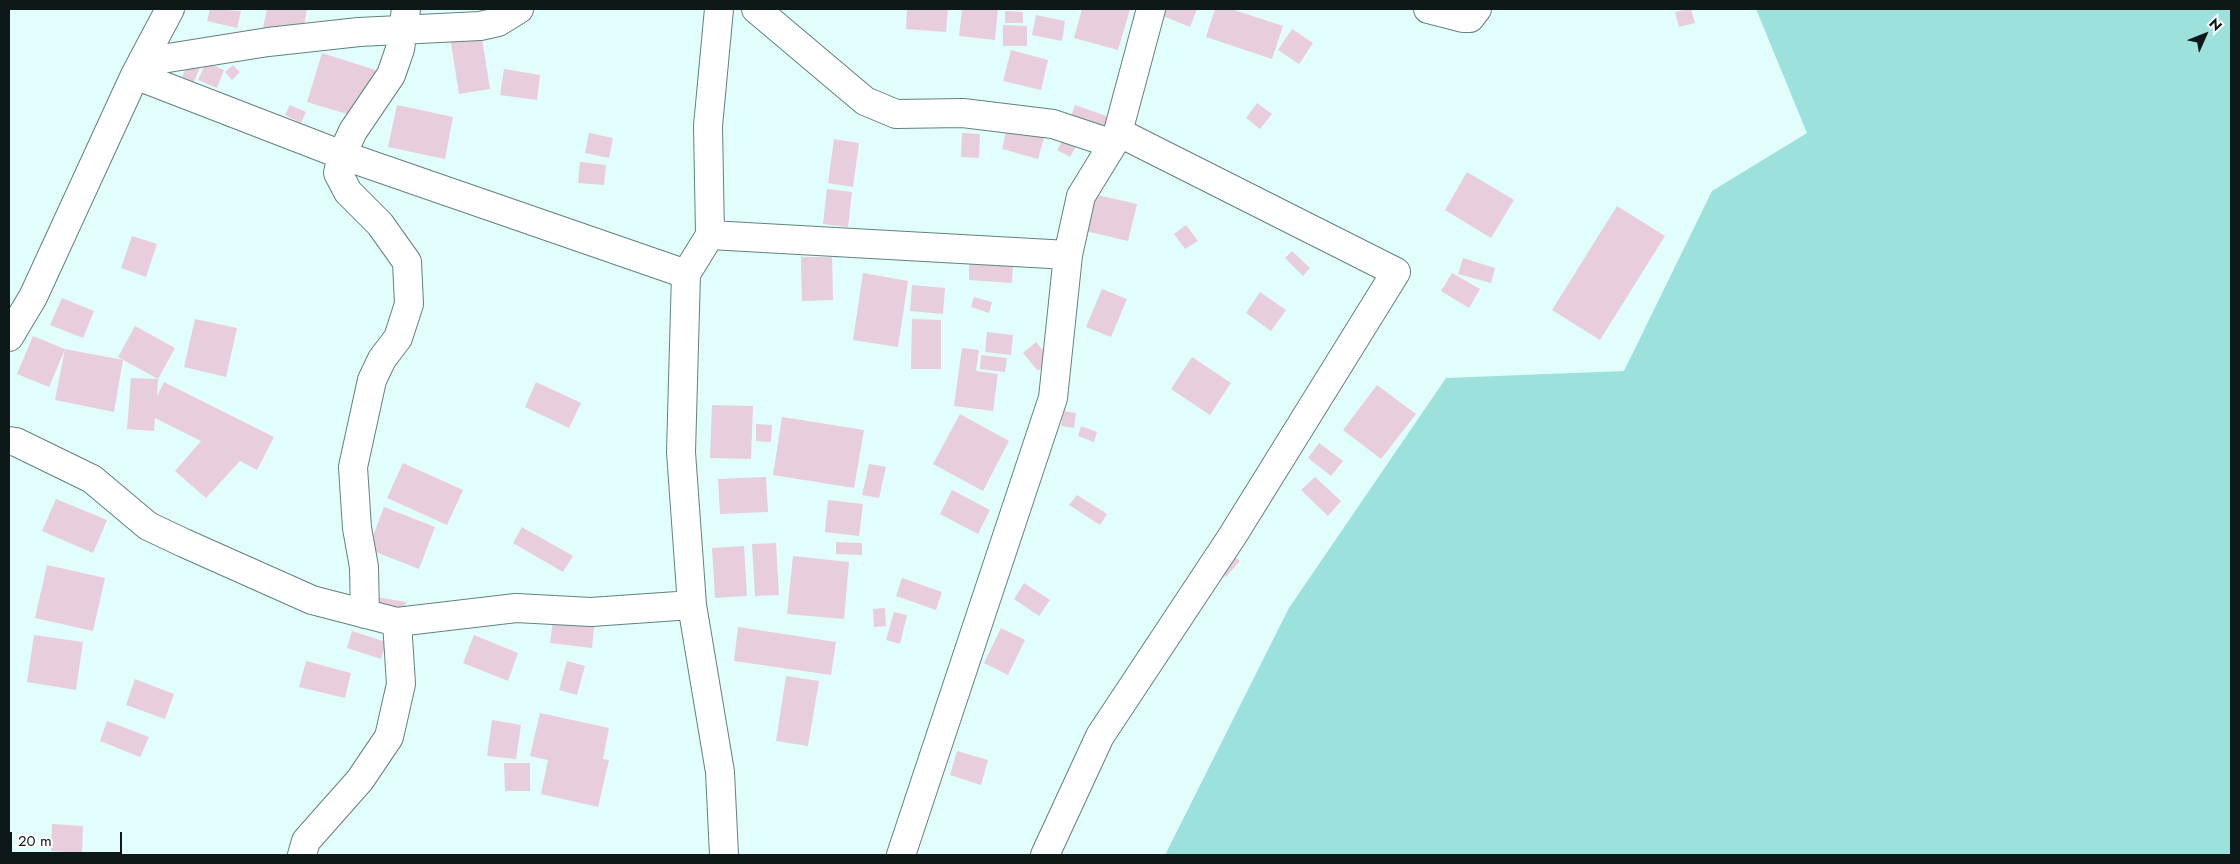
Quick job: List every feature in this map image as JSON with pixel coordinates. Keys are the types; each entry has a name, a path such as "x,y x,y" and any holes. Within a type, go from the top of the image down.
{"street":[{"path":"139,68 268,42 404,19 480,26 498,22 519,9"},
{"path":"719,9 708,126 710,235 686,274 681,452 692,605 720,772 724,855"},
{"path":"756,9 865,101 896,114 963,113 1053,124 1116,138 1396,272 1233,536 1100,736 1045,855"},
{"path":"901,855 1053,398 1068,255 1081,196 1116,138 1151,9"},
{"path":"1428,9 1470,18 1477,9"},
{"path":"9,336 33,297 139,68 161,11"},
{"path":"365,614 364,567 357,528 353,467 372,380 382,358 398,338 409,304 406,262 380,224 348,192 338,172 342,154 354,131 391,75 400,49 404,19"},
{"path":"139,68 342,154 686,274"},
{"path":"710,235 1068,255"},
{"path":"9,441 16,442 92,480 148,526 312,600 397,622 516,608 591,612 692,605"},
{"path":"302,855 306,841 360,780 388,736 401,684 397,622"}],"shaded area":[{"path":"1756,9 2231,9 2231,855 1165,855 1289,608 1446,378 1624,371 1712,191 1807,133"}],"building":[{"path":"210,9 241,11 237,28 207,21"},
{"path":"267,9 307,9 302,36 263,28"},
{"path":"907,9 948,9 946,32 906,29"},
{"path":"962,9 998,9 995,40 959,36"},
{"path":"1082,9 1130,9 1118,50 1074,38"},
{"path":"1160,9 1197,9 1190,27 1158,14"},
{"path":"1215,9 1231,9 1283,26 1272,59 1206,37"},
{"path":"1691,9 1695,23 1679,27 1675,12"},
{"path":"1005,11 1023,12 1023,23 1005,23"},
{"path":"478,13 490,89 459,94 447,18"},
{"path":"1036,15 1065,21 1062,41 1032,35"},
{"path":"1003,25 1027,26 1027,46 1003,46"},
{"path":"1292,29 1313,43 1299,64 1278,50"},
{"path":"1011,50 1048,60 1041,90 1003,81"},
{"path":"322,53 391,75 377,123 307,102"},
{"path":"189,60 201,65 194,82 182,77"},
{"path":"206,62 224,70 217,88 198,80"},
{"path":"233,65 240,72 232,80 225,72"},
{"path":"504,69 540,75 537,100 500,95"},
{"path":"1257,103 1272,114 1260,129 1246,118"},
{"path":"290,105 306,112 301,123 285,115"},
{"path":"397,105 453,117 445,159 388,147"},
{"path":"1075,105 1112,118 1105,138 1068,125"},
{"path":"1008,123 1045,134 1038,159 1002,149"},
{"path":"589,133 613,138 609,158 585,153"},
{"path":"962,133 980,134 979,158 961,157"},
{"path":"1066,135 1078,143 1070,157 1057,150"},
{"path":"834,139 859,143 853,187 828,183"},
{"path":"580,162 606,165 604,185 578,183"},
{"path":"1467,172 1514,200 1491,238 1445,210"},
{"path":"827,189 852,192 848,227 823,224"},
{"path":"1089,193 1137,204 1128,241 1081,230"},
{"path":"1617,206 1665,236 1600,340 1552,310"},
{"path":"1186,225 1198,241 1185,249 1174,234"},
{"path":"132,236 157,244 146,277 121,268"},
{"path":"1292,251 1310,268 1303,276 1285,258"},
{"path":"801,257 832,257 833,300 802,301"},
{"path":"1463,258 1495,268 1491,283 1458,274"},
{"path":"969,262 1013,264 1012,283 969,280"},
{"path":"863,273 908,281 898,347 853,340"},
{"path":"1452,273 1480,289 1469,308 1441,291"},
{"path":"912,285 945,288 943,314 910,311"},
{"path":"1102,289 1127,299 1111,337 1086,327"},
{"path":"1260,292 1286,310 1271,331 1246,313"},
{"path":"974,297 992,302 989,313 971,307"},
{"path":"62,298 94,311 83,338 50,325"},
{"path":"195,319 237,328 226,377 184,367"},
{"path":"912,319 941,320 941,369 911,369"},
{"path":"135,326 175,348 158,379 118,357"},
{"path":"987,332 1013,335 1011,355 985,352"},
{"path":"33,336 65,349 49,387 17,374"},
{"path":"1036,342 1051,360 1038,371 1023,353"},
{"path":"962,348 979,350 976,371 998,374 993,411 954,406"},
{"path":"65,349 123,360 114,412 55,400"},
{"path":"981,355 1007,358 1005,372 980,369"},
{"path":"1192,357 1231,383 1210,415 1171,389"},
{"path":"131,378 158,379 157,396 164,382 274,437 257,470 240,461 206,498 175,471 201,441 155,418 154,431 127,429"},
{"path":"536,382 581,403 569,428 525,407"},
{"path":"1377,385 1416,414 1381,459 1343,430"},
{"path":"712,405 753,406 751,459 710,458"},
{"path":"1064,411 1076,413 1074,428 1061,426"},
{"path":"960,414 1009,441 983,491 933,464"},
{"path":"782,417 864,430 854,488 773,475"},
{"path":"756,424 772,425 771,442 756,441"},
{"path":"1081,426 1097,432 1094,442 1078,436"},
{"path":"1319,443 1343,461 1331,476 1308,458"},
{"path":"403,463 463,490 447,525 387,498"},
{"path":"869,464 886,467 879,498 862,495"},
{"path":"766,477 768,512 720,514 718,479"},
{"path":"1315,477 1341,501 1328,516 1301,490"},
{"path":"952,490 990,510 978,534 940,514"},
{"path":"1077,495 1107,514 1100,525 1069,505"},
{"path":"56,499 107,520 93,553 42,531"},
{"path":"828,500 863,504 859,536 825,532"},
{"path":"384,507 435,527 419,569 368,549"},
{"path":"522,527 573,556 563,572 513,543"},
{"path":"836,542 862,543 862,555 836,554"},
{"path":"776,543 779,595 755,596 752,544"},
{"path":"744,546 747,596 715,598 712,548"},
{"path":"1230,552 1240,561 1226,577 1216,568"},
{"path":"793,556 849,562 844,619 787,614"},
{"path":"47,565 105,578 93,631 35,618"},
{"path":"902,578 942,592 936,610 896,596"},
{"path":"1024,583 1050,600 1039,616 1014,599"},
{"path":"377,597 406,602 403,618 375,613"},
{"path":"885,608 886,626 874,627 873,609"},
{"path":"894,612 907,615 900,644 886,640"},
{"path":"554,613 595,618 592,648 550,643"},
{"path":"738,627 836,642 831,675 734,661"},
{"path":"1001,628 1025,640 1008,675 984,663"},
{"path":"352,631 386,642 381,659 347,648"},
{"path":"34,635 83,642 76,690 27,682"},
{"path":"474,635 518,653 508,681 463,663"},
{"path":"306,661 351,673 345,698 299,687"},
{"path":"567,661 585,666 577,695 559,690"},
{"path":"786,676 819,681 808,746 776,741"},
{"path":"135,679 174,694 165,719 126,705"},
{"path":"540,713 609,728 603,759 609,760 598,807 541,794 548,760 530,756"},
{"path":"492,720 521,725 516,759 487,756"},
{"path":"107,721 149,737 140,757 100,741"},
{"path":"957,751 988,760 981,785 950,775"},
{"path":"504,763 530,763 530,791 505,791"},
{"path":"52,824 83,826 82,853 51,851"}]}
